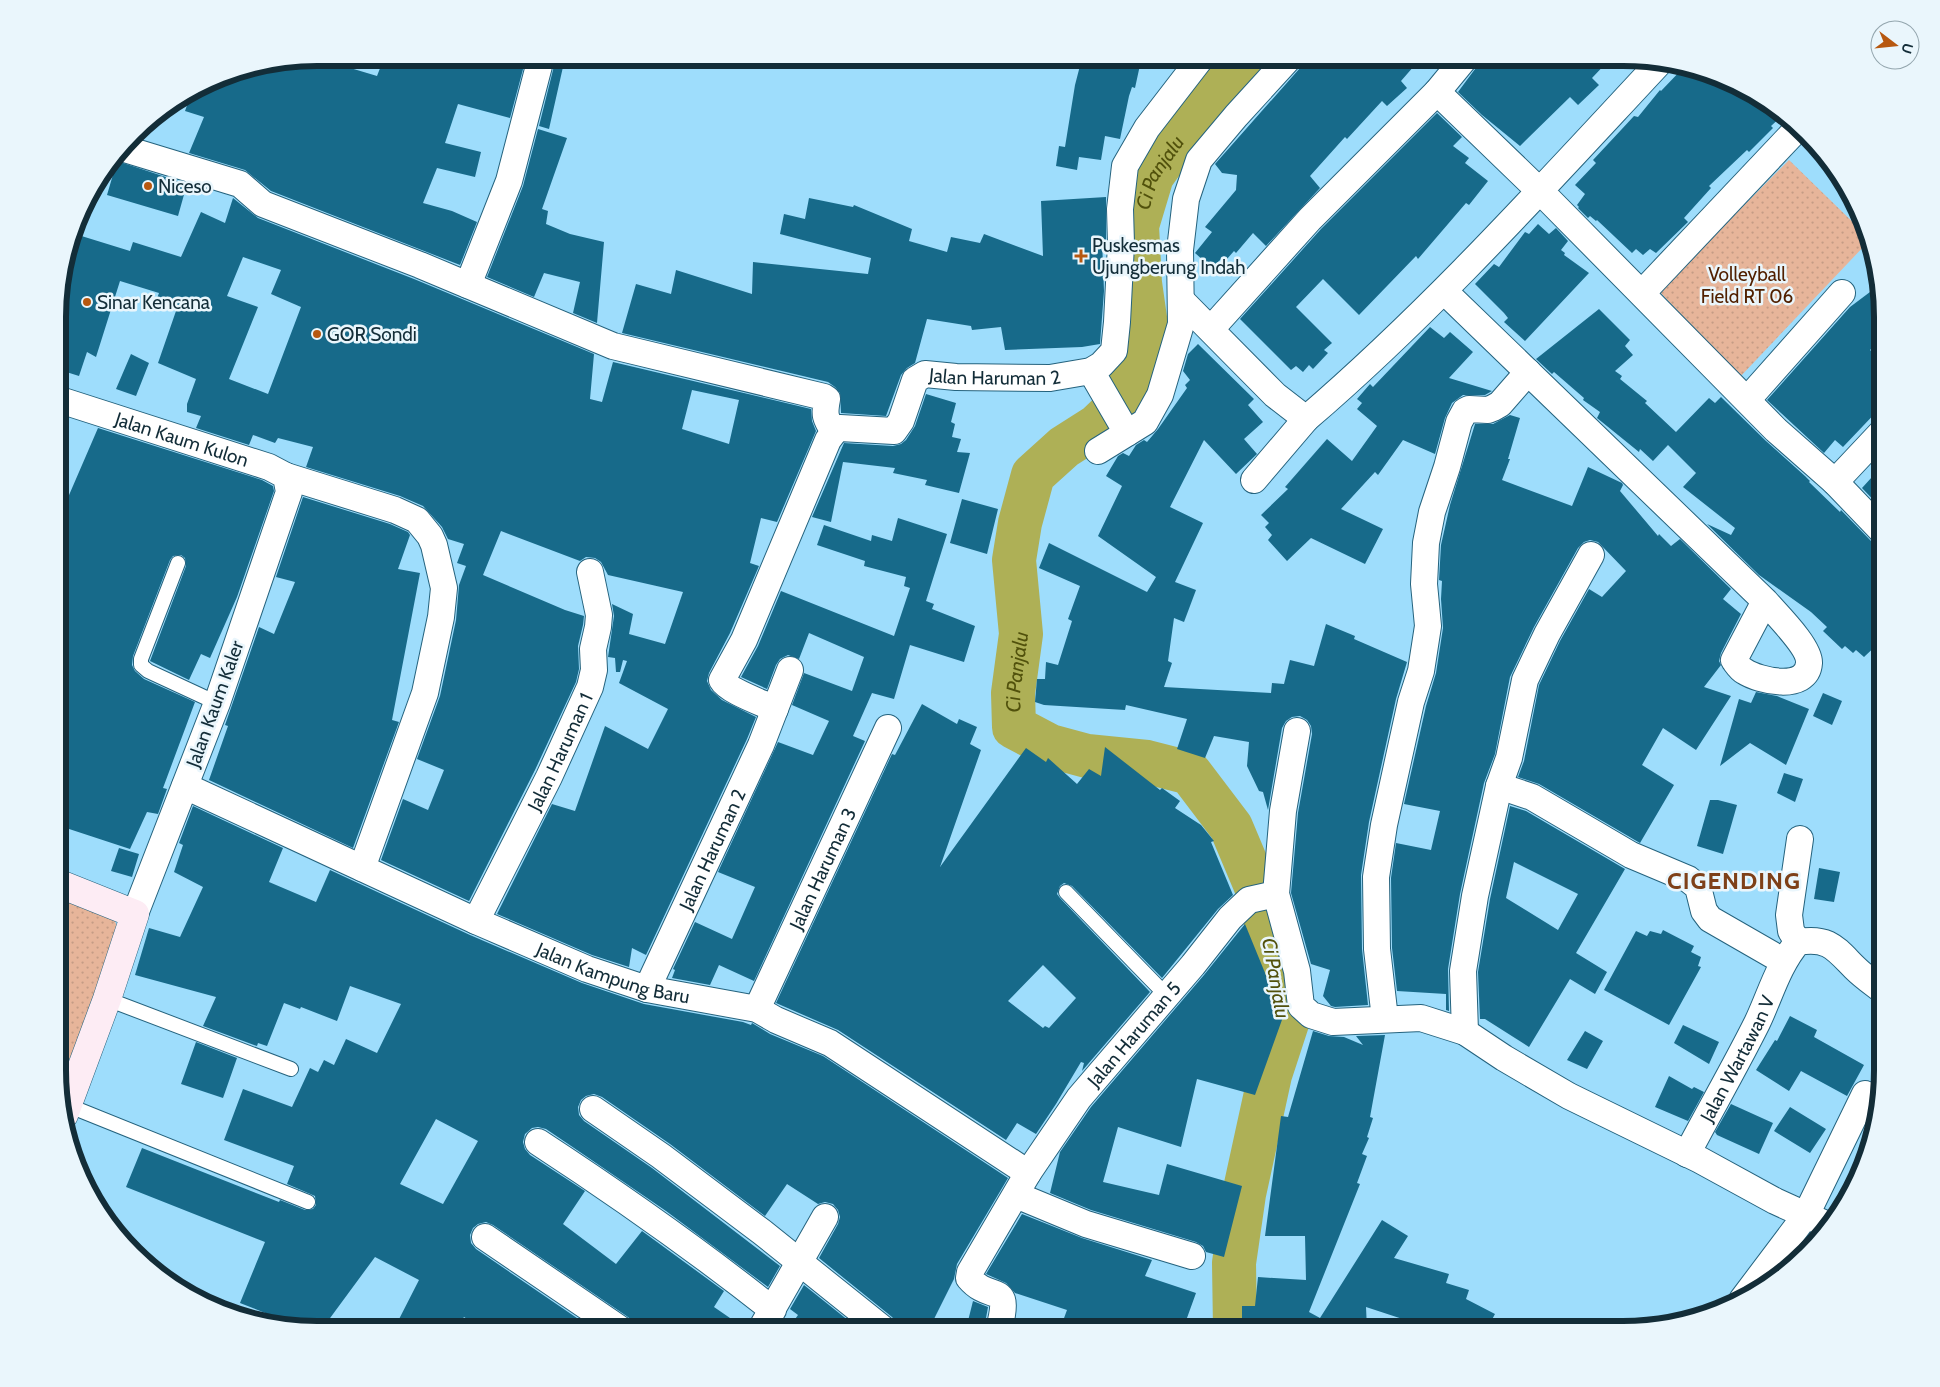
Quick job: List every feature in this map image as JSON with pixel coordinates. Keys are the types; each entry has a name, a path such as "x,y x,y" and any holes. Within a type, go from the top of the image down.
{"street":[{"path":"468,285 509,181 539,66"},
{"name":"Jalan Haruman 2","path":"834,432 840,428 894,431 901,421 915,380 925,374 956,377 1011,376 1095,379 1101,365 1114,352 1121,244 1120,209 1126,166 1147,128 1195,66"},
{"path":"1098,451 1122,424 1144,422 1160,395 1181,324 1180,250 1186,199 1199,160 1282,66"},
{"path":"1211,329 1310,218 1438,92 1459,66"},
{"path":"1254,480 1306,419 1334,395 1444,290 1540,191 1655,68"},
{"path":"1438,92 1540,191 1776,430 1835,482 1874,523"},
{"path":"1642,293 1793,133"},
{"path":"130,151 240,184 263,204 420,264 613,346 827,399 824,412 834,432 828,440 744,640 722,680 724,684 745,696 775,709"},
{"path":"1444,290 1765,601"},
{"path":"1747,400 1842,293"},
{"path":"1181,300 1275,395 1306,419"},
{"path":"1385,1019 1377,949 1376,877 1384,825 1411,702 1421,671 1428,626 1424,584 1426,543 1432,512 1459,422 1465,410 1488,410 1500,404 1528,372"},
{"path":"1095,379 1122,424"},
{"name":"Jalan Kaum Kulon","path":"66,402 269,467 287,484 395,510 417,520 430,536 434,545 444,588 440,617 424,693 362,868"},
{"path":"1835,482 1874,441"},
{"name":"Jalan Kaum Kaler","path":"135,914 217,703 287,484"},
{"path":"1465,1032 1463,971 1474,896 1499,786 1509,758 1525,680 1547,634 1591,555"},
{"name":"Jalan Haruman 1","path":"476,921 550,777 590,687 594,670 593,649 599,615 590,572"},
{"name":"Jalan Haruman 2","path":"647,989 760,745 790,670"},
{"name":"Jalan Haruman 3","path":"756,1009 888,728"},
{"path":"1297,731 1265,896 1297,971 1301,1006 1311,1015 1333,1022 1421,1018 1465,1032 1504,1058 1569,1096 1687,1154 1775,1201 1822,1222"},
{"name":"Jalan Kampung Baru","path":"185,786 476,921 587,969 647,989 756,1009 776,1020 830,1043 1022,1184 1086,1224 1192,1256"},
{"path":"1499,786 1532,797 1631,855 1688,879 1698,888 1704,912 1710,918 1791,952"},
{"path":"1791,952 1789,915 1800,839"},
{"path":"66,886 135,914 107,999 68,1102"},
{"name":"Jalan Haruman 5","path":"1001,1321 1004,1308 1001,1296 974,1284 969,1278 970,1272 1022,1184 1079,1098 1167,996 1230,918 1265,896"},
{"path":"1791,952 1813,940 1825,943 1839,950 1856,969 1874,984"},
{"name":"Jalan Wartawan V","path":"1687,1154 1750,1036 1791,952"},
{"path":"1755,1282 1806,1215 1864,1094"},
{"path":"592,1108 702,1187 873,1321"},
{"path":"538,1142 610,1189 734,1279 767,1320 825,1217"},
{"path":"485,1237 608,1321"}],"lane":[{"path":"178,563 141,660 141,665 148,672 217,703"},
{"path":"1066,892 1167,996"},
{"path":"107,999 291,1069"},
{"path":"70,1112 308,1202"}],"green space":[{"name":"Volleyball Field RT 06","path":"1789,160 1856,226 1863,247 1739,378 1659,291"},
{"path":"66,897 114,919 118,929 67,1080"}],"building":[{"path":"344,66 377,76 381,66 524,66 510,118 458,104 445,143 481,152 475,177 437,168 423,203 452,211 477,222 460,265 271,191 245,170 189,153 204,117 185,111 188,103 221,85 252,75 284,68"},
{"path":"554,66 563,66 549,129 539,126"},
{"path":"1080,66 1140,66 1135,88 1132,87 1129,96 1120,139 1105,136 1101,160 1079,157 1077,170 1056,166 1059,146 1065,147"},
{"path":"1301,66 1414,66 1401,81 1407,88 1387,106 1382,101 1347,139 1345,137 1310,176 1320,188 1266,246 1253,233 1236,253 1234,251 1227,259 1224,256 1212,268 1195,253 1212,232 1205,227 1236,190 1237,175 1222,173 1215,164"},
{"path":"1477,66 1480,68 1482,66 1603,66 1592,78 1599,85 1578,105 1570,97 1520,146 1482,115 1458,92"},
{"path":"1679,73 1719,85 1734,92 1778,120 1771,126 1773,128 1749,152 1747,150 1709,186 1711,188 1684,218 1688,222 1656,253 1650,249 1643,255 1636,249 1632,253 1597,220 1590,216 1588,218 1578,208 1577,205 1585,194 1575,185 1596,163 1593,160 1634,116 1638,117"},
{"path":"1437,113 1462,137 1453,146 1469,158 1465,163 1488,181 1469,205 1466,203 1418,259 1416,256 1359,315 1323,279 1296,307 1332,343 1324,350 1328,353 1313,369 1309,365 1303,372 1296,366 1291,370 1240,319 1321,229"},
{"path":"538,129 567,138 542,209 548,211 546,224 570,234 604,242 597,323 573,313 580,282 544,273 534,297 487,277 523,186"},
{"name":"Niceso","path":"120,162 187,184 178,216 107,195 115,169"},
{"path":"1106,197 1106,240 1102,240 1104,291 1100,344 1082,347 1005,350 1001,327 972,330 971,326 927,319 915,363 901,375 886,416 841,413 840,393 828,382 622,333 636,284 671,294 676,270 752,294 753,262 868,274 871,258 780,234 784,214 805,219 809,198 853,207 854,205 912,229 909,241 947,252 951,237 980,243 984,234 1043,256 1041,201"},
{"path":"233,198 258,218 414,279 594,354 590,399 602,402 613,362 811,409 812,421 816,431 777,522 761,518 750,563 759,566 707,681 711,690 722,700 756,717 646,955 632,948 629,967 592,955 497,914 552,804 575,811 605,726 648,749 668,709 619,683 627,661 623,660 620,672 616,672 615,658 608,657 614,616 612,604 633,614 629,634 665,644 683,592 608,575 601,562 595,558 586,557 580,561 501,531 483,575 565,610 584,616 578,646 579,669 576,682 535,770 469,901 381,860 403,799 428,810 444,770 417,759 440,696 456,620 459,585 466,566 457,563 464,544 448,539 442,527 423,506 400,496 306,467 313,447 278,438 275,443 253,435 249,445 196,428 201,416 187,412 187,404 196,379 158,363 176,311 156,301 159,293 120,281 96,357 87,352 79,376 66,372 68,284 80,236 130,251 133,242 181,257 201,212 225,223","holes":["243,257 281,270 271,294 301,307 268,394 229,379 258,307 227,296","692,390 739,400 729,444 682,429"]},
{"path":"1538,224 1549,234 1556,228 1568,241 1561,250 1565,253 1564,255 1589,273 1525,341 1504,322 1508,318 1475,284 1494,264 1499,267 1525,232 1529,234"},
{"path":"1872,290 1874,346 1870,350 1874,354 1874,414 1843,447 1835,440 1824,453 1767,400 1850,307"},
{"path":"1599,309 1630,340 1625,346 1633,355 1615,371 1622,376 1620,379 1647,401 1645,403 1676,432 1709,398 1715,403 1721,397 1874,542 1874,648 1864,657 1856,650 1853,653 1845,646 1842,649 1823,631 1827,627 1811,612 1759,575 1707,524 1731,535 1735,528 1683,487 1696,473 1668,445 1653,461 1640,449 1639,452 1597,418 1600,412 1583,400 1584,398 1554,372 1552,374 1536,359"},
{"path":"1430,327 1444,338 1450,332 1473,352 1449,378 1492,391 1485,395 1463,395 1452,403 1445,418 1435,454 1403,440 1378,475 1375,472 1341,509 1383,529 1365,564 1311,538 1287,561 1268,540 1272,535 1265,527 1269,523 1261,515 1288,489 1285,487 1327,439 1352,461 1377,426 1357,409 1362,403 1357,399 1370,384 1373,387"},
{"path":"1198,344 1254,399 1248,405 1263,422 1244,439 1257,454 1236,474 1204,440 1170,507 1203,523 1175,582 1196,590 1184,622 1174,618 1168,661 1172,663 1164,687 1271,693 1272,683 1284,684 1290,660 1314,666 1326,624 1355,636 1354,639 1407,662 1396,699 1369,822 1361,875 1362,949 1368,1005 1335,1007 1331,1006 1323,996 1330,970 1311,964 1291,893 1298,813 1312,734 1311,726 1307,720 1300,716 1292,717 1286,721 1282,728 1268,810 1263,792 1259,791 1247,766 1249,742 1214,736 1205,758 1177,749 1187,719 1126,705 1125,710 1044,705 1035,702 1037,679 1045,679 1046,662 1058,665 1072,621 1068,619 1080,586 1039,568 1049,543 1147,592 1156,577 1098,536 1122,486 1106,476 1118,456 1123,453 1129,456 1136,445 1144,440 1147,442 1187,388 1185,385 1190,380 1183,371 1188,354"},
{"path":"131,354 149,363 136,396 116,389"},
{"path":"926,394 956,403 951,422 955,424 952,437 961,439 957,452 970,453 959,493 925,485 927,480 893,473 895,468 843,462 831,522 812,517 844,443 893,446 901,444 915,426"},
{"path":"1510,415 1520,418 1508,459 1510,459 1502,480 1572,506 1588,467 1622,483 1620,491 1658,536 1659,534 1671,546 1680,539 1731,589 1723,599 1741,614 1721,653 1719,661 1721,665 1704,687 1731,696 1696,750 1663,728 1642,765 1674,785 1640,843 1539,784 1518,777 1524,761 1539,685 1560,641 1589,589 1602,597 1626,571 1598,542 1590,540 1584,542 1578,548 1534,627 1510,677 1495,754 1484,783 1460,894 1448,969 1449,1011 1446,1010 1446,994 1397,991 1392,948 1391,878 1396,843 1431,850 1440,811 1404,804 1426,706 1436,673 1443,628 1442,581 1439,580 1441,545 1450,505 1475,424 1493,424"},
{"path":"98,428 262,480 273,486 274,491 237,597 210,658 201,654 189,680 150,661 186,566 185,558 181,555 173,556 170,560 133,656 132,665 135,671 144,679 195,702 163,788 167,789 158,814 147,812 130,849 66,828 66,502"},
{"path":"1874,475 1874,501 1862,488"},
{"path":"303,497 390,524 408,532 410,535 398,569 420,573 392,720 399,722 353,848 209,780 228,726 225,725 259,627 274,634 295,582 276,577"},
{"path":"962,499 998,509 987,554 950,543"},
{"path":"898,518 947,534 926,601 934,604 932,609 975,626 964,662 910,645 894,699 872,693 853,736 865,741 754,981 719,965 710,985 672,978 675,970 673,969 695,922 732,939 755,887 718,872 778,742 813,755 829,721 792,705 804,673 852,691 864,657 809,633 799,659 788,655 780,659 767,689 741,677 758,646 781,591 894,636 910,588 904,586 906,577 864,566 865,561 817,545 824,525 871,541 872,535 892,541"},
{"path":"1756,692 1777,696 1809,709 1786,765 1750,743 1720,766 1739,699 1751,703"},
{"path":"1823,693 1842,701 1832,725 1813,716"},
{"path":"922,704 957,724 959,719 977,727 970,744 981,750 940,867 1026,748 1046,762 1048,758 1077,784 1089,769 1101,776 1105,747 1160,790 1162,788 1180,801 1175,808 1201,825 1214,841 1211,842 1233,895 1218,909 1162,978 1072,886 1064,883 1060,886 1057,894 1060,898 1150,992 1082,1071 1084,1063 1081,1062 1036,1134 1017,1123 1006,1140 838,1030 776,1003 892,754 895,755","holes":["1043,965 1076,998 1049,1028 1045,1026 1043,1028 1008,1001"]},
{"path":"1784,773 1803,779 1795,802 1777,793"},
{"path":"1710,800 1737,805 1723,854 1697,846"},
{"path":"193,806 283,848 269,882 316,902 330,870 470,935 582,983 644,1004 751,1025 752,1023 770,1034 823,1056 1008,1178 957,1264 954,1279 933,1321 895,1321 819,1258 840,1217 838,1210 833,1204 825,1202 818,1204 787,1184 765,1216 670,1144 602,1097 594,1094 586,1096 581,1100 578,1107 579,1115 584,1121 652,1168 780,1266 768,1287 666,1211 546,1129 532,1128 525,1134 523,1142 525,1149 530,1155 585,1191 563,1224 616,1264 642,1231 724,1291 714,1307 734,1321 632,1321 486,1222 478,1224 473,1228 470,1235 471,1243 476,1249 581,1321 470,1321 464,1317 461,1321 398,1321 419,1280 375,1257 328,1321 277,1318 240,1303 265,1242 126,1187 142,1148 279,1202 280,1200 305,1210 313,1209 316,1205 315,1196 287,1184 294,1166 224,1140 243,1089 292,1107 310,1068 318,1072 324,1060 334,1065 346,1039 377,1053 401,1004 350,986 337,1021 301,1007 300,1009 284,1003 267,1046 258,1043 257,1046 203,1026 216,997 135,975 149,928 180,937 203,887 174,872 183,845 179,843","holes":["436,1119 478,1141 443,1204 400,1184"]},
{"path":"1510,806 1526,811 1625,869 1576,953 1607,972 1595,994 1570,979 1529,1047 1485,1019 1480,1019 1478,972 1490,899","holes":["1514,862 1578,894 1558,930 1506,898"]},
{"path":"119,848 139,854 132,877 111,871"},
{"path":"1819,868 1840,872 1834,902 1814,899"},
{"path":"1245,924 1283,1017 1255,1095 1197,1079 1181,1147 1118,1127 1103,1182 1159,1195 1167,1164 1242,1186 1224,1257 1206,1252 1203,1246 1196,1242 1091,1210 1050,1193 1060,1152 1091,1107"},
{"path":"1663,930 1694,946 1691,952 1701,957 1698,966 1701,967 1669,1025 1604,990 1636,931 1647,936 1650,931 1661,934"},
{"path":"1790,1016 1817,1030 1814,1037 1864,1065 1847,1096 1801,1071 1789,1091 1756,1070 1775,1040 1777,1041"},
{"path":"1683,1025 1719,1042 1709,1064 1674,1043"},
{"path":"1313,1031 1329,1036 1344,1037 1363,1045 1356,1036 1385,1035 1370,1117 1373,1118 1367,1137 1369,1138 1362,1154 1367,1156 1357,1183 1360,1184 1309,1312 1320,1318 1382,1220 1408,1236 1394,1258 1449,1274 1446,1283 1469,1290 1466,1299 1495,1314 1491,1321 1409,1321 1366,1307 1367,1321 1242,1321 1242,1306 1255,1306 1258,1277 1306,1280 1305,1236 1265,1236 1281,1116 1288,1117"},
{"path":"1585,1031 1603,1041 1587,1069 1567,1060"},
{"path":"196,1042 237,1058 223,1098 181,1084"},
{"path":"1669,1076 1692,1089 1694,1087 1704,1092 1688,1121 1655,1107"},
{"path":"1731,1104 1773,1123 1759,1154 1717,1135 1715,1132"},
{"path":"1790,1107 1826,1129 1810,1153 1774,1131"},
{"path":"1022,1214 1082,1238 1152,1260 1145,1276 1196,1293 1186,1321 1063,1321 1067,1310 1015,1293 1006,1283 986,1274"},
{"path":"804,1285 849,1321 794,1321 798,1315 790,1309"},
{"path":"973,1301 988,1307 985,1321 968,1321"}],"waterway":[{"name":"Ci Panjalu","path":"1235,1321 1234,1263 1244,1194 1270,1075 1288,1020 1260,896 1231,827 1190,773 1147,762 1087,756 1050,746 1014,727 1013,693 1021,634 1014,560 1020,523 1033,475 1064,447 1097,426 1123,401 1147,332 1140,283 1137,226 1152,176 1198,112 1243,66"}],"place":[{"name":"Niceso","path":"148,186"},
{"name":"Puskesmas Ujungberung Indah","path":"1081,256"},
{"name":"Sinar Kencana","path":"87,302"},
{"name":"GOR Sondi","path":"317,334"}],"district":[{"name":"CIGENDING","path":"1734,880"}]}
